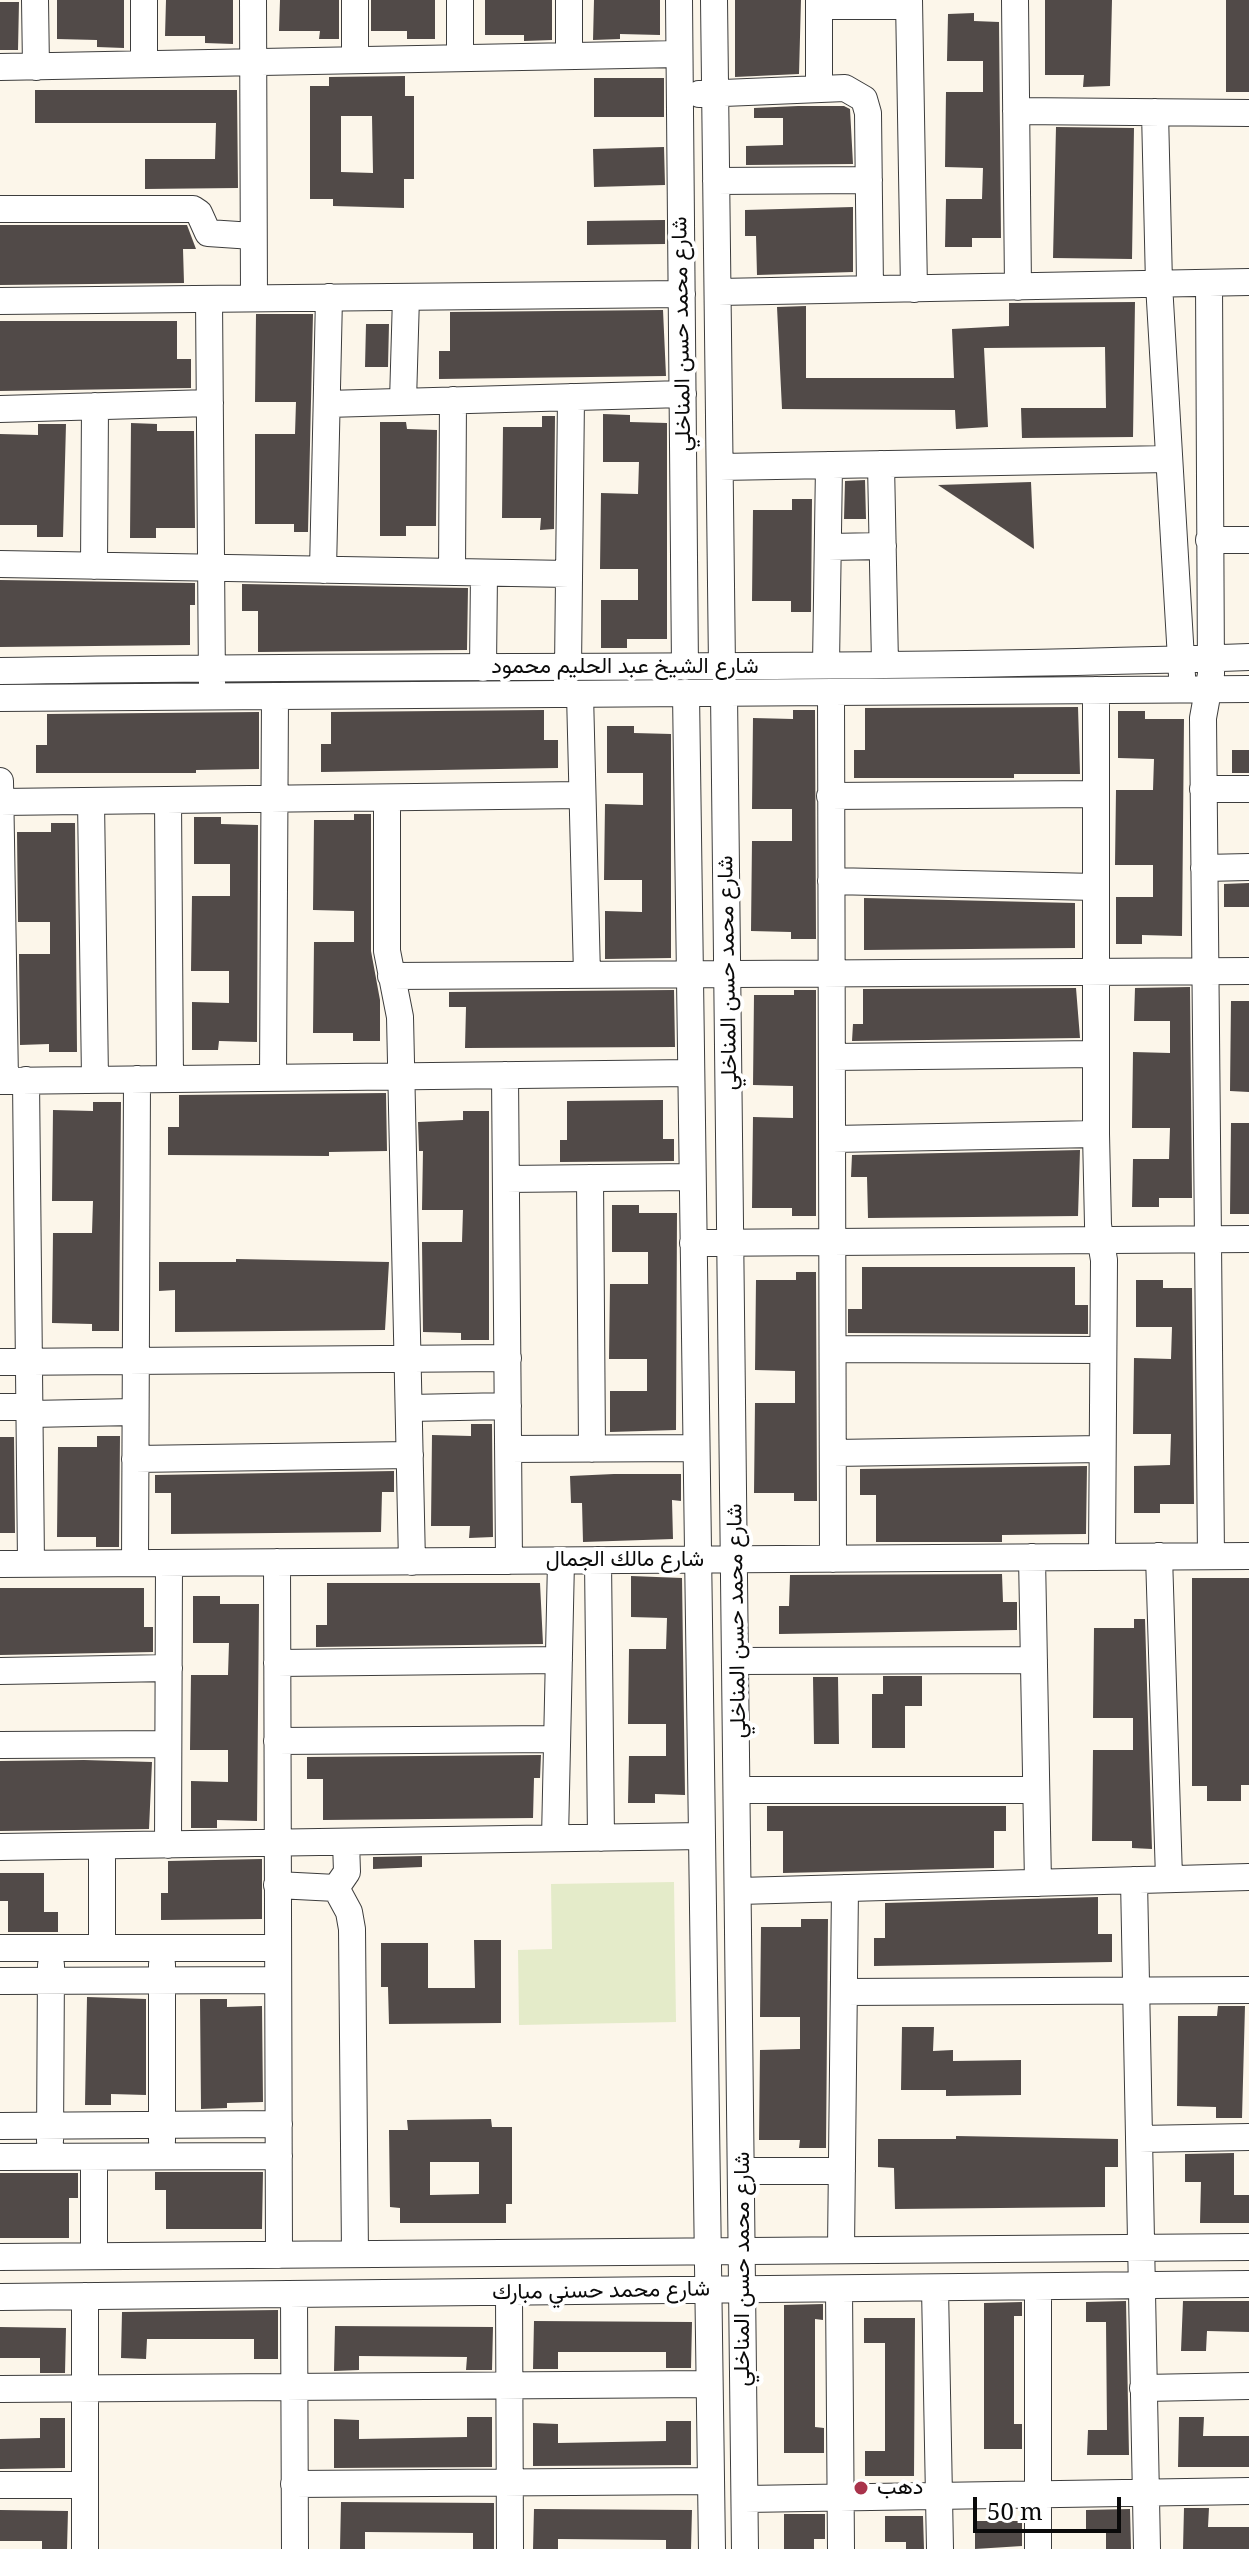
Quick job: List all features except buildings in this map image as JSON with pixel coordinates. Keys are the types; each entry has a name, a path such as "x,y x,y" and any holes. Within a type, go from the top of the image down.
{"street":[{"path":"35,0 36,67"},
{"path":"144,0 144,64"},
{"path":"253,0 254,298"},
{"path":"355,0 355,60"},
{"path":"460,0 460,58"},
{"path":"569,0 569,56"},
{"name":"شارع محمد حسن المناخلي","path":"679,0 712,2549"},
{"name":"شارع محمد حسن المناخلي","path":"714,0 736,1559 745,2549"},
{"path":"1015,0 1018,287"},
{"path":"819,89 819,3 909,3 914,289"},
{"path":"0,67 679,54"},
{"path":"679,95 853,89 864,99 868,113 870,289"},
{"path":"1016,111 1249,113"},
{"path":"1155,112 1159,284 1179,660 1198,689 1203,718 1211,1556"},
{"path":"716,181 869,180"},
{"path":"0,209 193,209 199,213 208,233 253,236"},
{"path":"718,292 1249,282"},
{"path":"1198,689 1211,658 1209,283"},
{"path":"0,301 682,294"},
{"path":"323,570 329,297"},
{"path":"403,401 406,297"},
{"path":"209,299 212,696"},
{"path":"327,404 683,394"},
{"path":"568,669 571,397"},
{"path":"452,572 453,400"},
{"path":"0,409 210,403"},
{"path":"94,566 95,406"},
{"path":"720,467 1169,459"},
{"path":"881,464 885,664"},
{"path":"826,665 829,465"},
{"path":"1209,540 1249,540"},
{"path":"828,547 883,546"},
{"path":"0,564 569,574"},
{"path":"483,668 484,573"},
{"name":"شارع الشيخ عبد الحليم محمود","path":"723,680 826,665 1249,657"},
{"name":"شارع الشيخ عبد الحليم محمود","path":"0,671 212,667 568,669 686,680 723,680 831,692 1249,689"},
{"name":"شارع الشيخ عبد الحليم محمود","path":"0,698 580,694 686,680"},
{"path":"1096,690 1096,1134 1100,1240 1104,1260 1102,1557"},
{"path":"831,692 833,1559"},
{"path":"580,694 587,975"},
{"path":"273,1078 275,696"},
{"path":"0,781 10,1080 29,1362 31,1564"},
{"path":"1203,789 1249,789"},
{"path":"830,796 1096,794"},
{"path":"0,802 582,795"},
{"path":"387,798 387,951 399,1006 412,1562"},
{"path":"168,800 170,1079"},
{"path":"91,801 95,1079"},
{"path":"1204,868 1249,867"},
{"path":"831,881 1096,887"},
{"path":"391,976 1249,971"},
{"path":"832,1057 1096,1054"},
{"path":"10,1080 401,1079 691,1073"},
{"path":"505,1075 509,1561"},
{"path":"135,1563 137,1079"},
{"path":"833,1139 1096,1134"},
{"path":"506,1179 692,1177"},
{"path":"590,1178 592,1449"},
{"path":"693,1243 1249,1239"},
{"path":"833,1349 1103,1350"},
{"path":"0,1362 508,1358"},
{"path":"409,1408 508,1406"},
{"path":"0,1407 135,1412"},
{"path":"508,1449 696,1448"},
{"path":"833,1453 1102,1449"},
{"path":"135,1459 410,1455"},
{"path":"1159,1556 1169,1878"},
{"name":"شارع مالك الجمال","path":"0,1564 1249,1556"},
{"path":"1032,1557 1038,1883"},
{"path":"598,1560 601,1838"},
{"path":"555,1838 561,1561"},
{"path":"277,1562 279,2255"},
{"path":"168,1845 169,1563"},
{"path":"277,1663 559,1660"},
{"path":"737,1661 1034,1660"},
{"path":"0,1671 169,1668"},
{"path":"277,1741 557,1739"},
{"path":"0,1745 168,1744"},
{"path":"738,1790 1036,1790"},
{"path":"0,1847 702,1836"},
{"path":"336,1888 347,1872 346,1842"},
{"path":"102,1846 102,1948"},
{"path":"739,1891 1249,1877"},
{"path":"1134,1880 1147,2549"},
{"path":"277,1885 336,1888"},
{"path":"336,1888 349,1912 352,1929 355,2254"},
{"path":"841,2249 845,1888"},
{"path":"0,1948 278,1948"},
{"path":"50,2157 51,1948"},
{"path":"161,2157 162,1948"},
{"path":"0,1981 278,1980"},
{"path":"844,1992 1249,1990"},
{"path":"0,2126 279,2124"},
{"path":"1139,2139 1249,2137"},
{"path":"0,2157 279,2156"},
{"path":"94,2157 94,2256"},
{"path":"742,2171 842,2171"},
{"name":"شارع محمد حسني مبارك","path":"0,2257 1249,2247"},
{"path":"140,2256 141,2295"},
{"name":"شارع محمد حسني مبارك","path":"0,2297 1249,2284"},
{"path":"1038,2287 1038,2549"},
{"path":"935,2288 940,2549"},
{"path":"839,2289 841,2549"},
{"path":"509,2292 510,2549"},
{"path":"294,2294 295,2549"},
{"path":"85,2296 85,2549"},
{"path":"0,2389 709,2384"},
{"path":"1143,2388 1249,2386"},
{"path":"294,2484 711,2481"},
{"path":"0,2485 85,2485"},
{"path":"745,2499 1249,2491"}],"green space":[{"path":"674,1882 676,2022 519,2025 518,1950 552,1949 551,1884"}],"place":[{"name":"دهب","path":"861,2488"}]}
